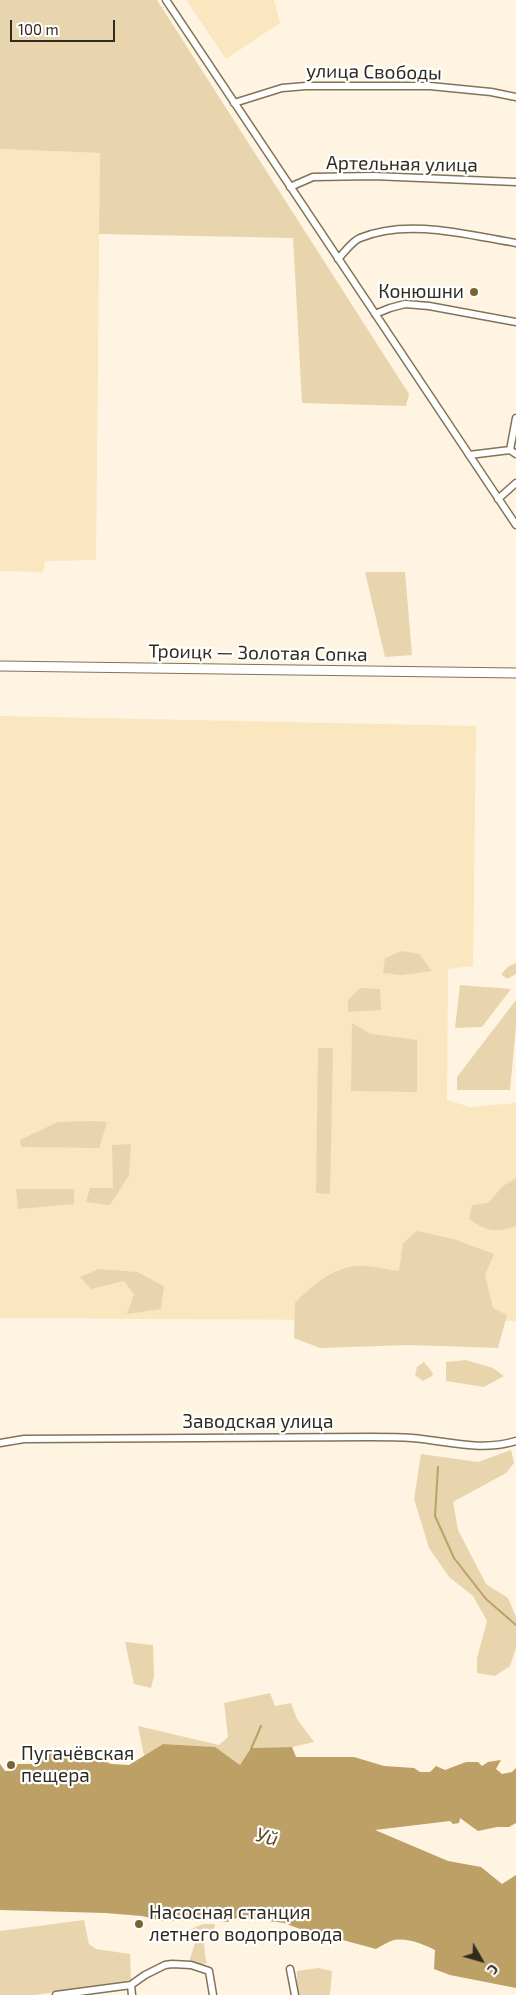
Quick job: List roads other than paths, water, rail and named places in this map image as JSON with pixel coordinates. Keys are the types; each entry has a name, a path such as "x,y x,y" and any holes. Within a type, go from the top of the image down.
{"street":[{"path":"166,0 516,525"},
{"name":"улица Свободы","path":"234,103 282,88 306,86 430,86 491,92 516,97"},
{"name":"Артельная улица","path":"290,187 313,177 373,176 516,182"},
{"path":"338,259 358,238 391,229 424,229 516,243"},
{"path":"375,314 405,304 429,306 516,322"},
{"path":"469,455 513,452 516,418"},
{"path":"498,499 516,483"},
{"name":"Троицк — Золотая Сопка","path":"0,666 516,673"},
{"name":"Заводская улица","path":"0,1442 24,1439 370,1437 412,1438 484,1447 516,1441"},
{"path":"56,1995 131,1985 165,1965 186,1964 209,1971 213,1995"},
{"path":"290,1969 295,1995"},
{"path":"131,1985 132,1995"}],"water":[{"name":"Уй","path":"163,1744 215,1747 240,1765 251,1748 292,1747 296,1757 354,1757 384,1766 414,1768 420,1772 430,1772 436,1766 445,1770 466,1762 478,1762 482,1766 488,1762 501,1760 496,1769 502,1774 512,1772 516,1768 516,1823 509,1827 497,1827 478,1831 460,1818 459,1823 453,1824 450,1821 375,1830 448,1861 481,1867 502,1884 516,1875 516,1988 450,1975 434,1969 435,1950 419,1943 401,1939 391,1941 376,1949 328,1936 316,1935 284,1923 239,1917 227,1922 210,1919 163,1921 142,1916 105,1913 0,1910 0,1764 5,1771 10,1771 18,1764 35,1764 54,1751 88,1753 111,1764 129,1765"}],"waterway":[{"path":"438,1467 435,1516 454,1558 486,1599 516,1625"},
{"path":"251,1749 261,1726"}],"place":[{"name":"Конюшни","path":"474,292"},
{"name":"Пугачёвская пещера","path":"11,1765"},
{"name":"Насосная станция летнего водопровода","path":"139,1924"}]}
